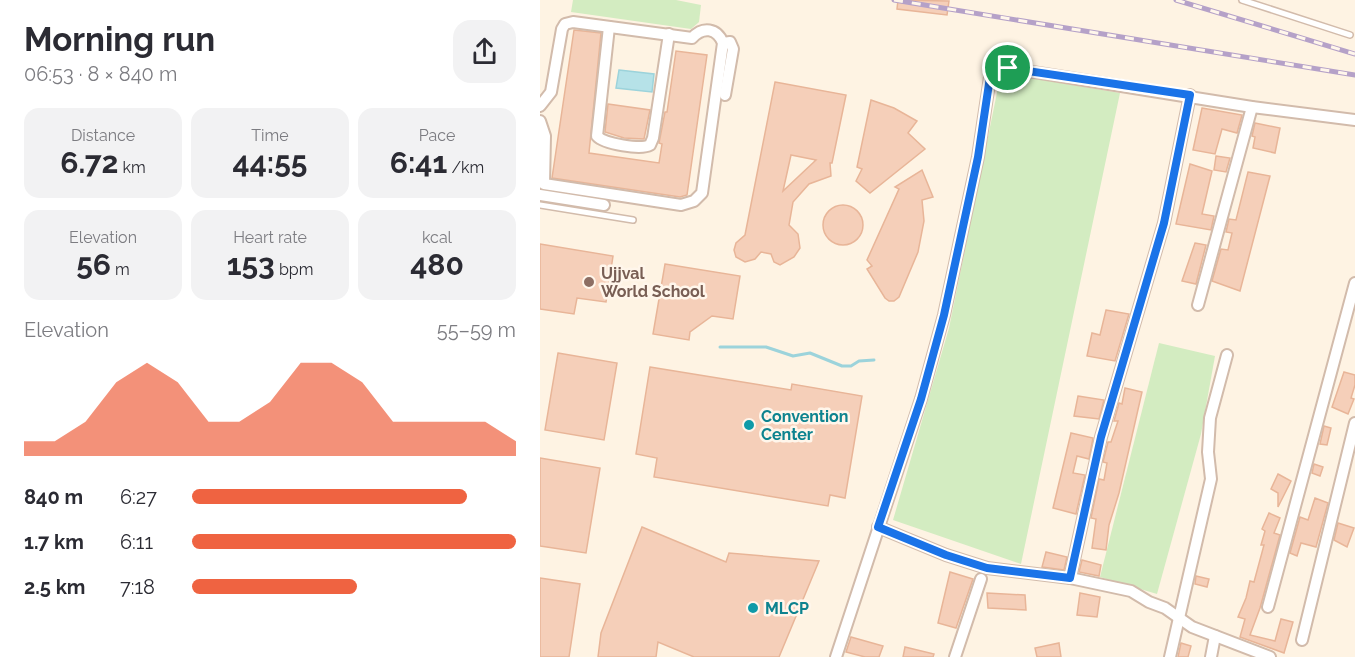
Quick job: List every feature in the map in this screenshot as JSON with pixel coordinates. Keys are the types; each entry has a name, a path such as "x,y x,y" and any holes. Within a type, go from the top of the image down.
{"street":[{"path":"540,106 551,92 562,28 565,24 573,22 692,38 700,31 710,30 718,34 723,43 702,193 694,201 681,205 542,184 545,136 540,121"},
{"path":"609,27 597,136 600,140 641,147 650,145 653,138 669,34"},
{"path":"723,43 730,42 733,49 725,95"},
{"path":"836,657 921,399 944,315 978,157 990,77 1008,68 1190,95 1252,107 1355,120"},
{"path":"1070,578 1101,437 1164,223 1190,95"},
{"path":"1198,305 1252,107"},
{"path":"540,195 604,205"},
{"path":"1268,607 1355,283"},
{"path":"1170,657 1211,479 1208,452 1210,418 1227,355"},
{"path":"1302,640 1355,423"},
{"path":"878,527 946,555 987,568 1070,578 1131,591 1165,608 1192,627 1269,657"},
{"path":"955,657 981,579"},
{"path":"1211,657 1215,636"}],"lane":[{"path":"1242,0 1350,35"},
{"path":"540,206 633,220"}],"green space":[{"path":"573,0 676,0 701,5 699,22 691,29 571,12"},
{"path":"1001,73 1120,93 1021,564 893,520 949,328"},
{"path":"1159,343 1215,356 1201,434 1157,594 1100,577"}],"water":[{"path":"619,70 654,74 652,92 616,88"}],"building":[{"path":"898,0 949,1 947,15 897,9"},
{"path":"574,30 601,33 589,153 659,163 662,144 659,143 665,112 667,112 676,51 707,55 687,195 680,197 552,178"},
{"path":"775,82 846,95 832,163 830,163 831,176 809,184 793,202 789,225 798,234 800,248 794,257 780,265 774,262 771,254 761,252 755,259 745,262 736,257 734,250 736,243 745,235","holes":["791,155 816,160 783,191"]},
{"path":"871,100 894,108 917,121 908,133 925,149 870,193 856,181 862,169 857,167"},
{"path":"608,104 650,110 644,139 624,138 605,132"},
{"path":"1202,108 1242,115 1237,133 1222,129 1215,154 1193,150"},
{"path":"1255,123 1280,128 1275,153 1253,148 1255,137 1252,136"},
{"path":"1216,156 1230,158 1226,172 1214,170"},
{"path":"1190,164 1212,171 1202,214 1214,216 1211,230 1176,224"},
{"path":"922,170 933,197 922,200 924,221 918,252 899,297 894,301 889,301 867,269 872,266 867,260 899,189 895,187"},
{"path":"1248,172 1270,176 1240,291 1212,281 1221,249 1228,250 1232,233 1226,232 1229,219 1236,220"},
{"path":"843,205 851,206 857,211 862,217 862,233 857,239 851,244 843,245 835,244 829,239 824,233 823,225 824,217 829,211 835,206"},
{"path":"1195,243 1206,245 1196,284 1182,281"},
{"path":"540,244 613,256 606,302 577,298 574,314 540,309"},
{"path":"665,264 740,276 733,319 712,316 690,332 689,340 653,334"},
{"path":"1106,310 1129,314 1115,361 1087,356 1092,333 1100,335"},
{"path":"558,353 617,363 604,440 545,430"},
{"name":"Convention Center","path":"650,367 791,390 792,384 862,396 845,498 830,495 828,506 654,477 657,458 636,454"},
{"path":"1344,372 1355,375 1351,398 1354,399 1348,414 1332,407"},
{"path":"1125,388 1142,392 1119,493 1109,525 1106,550 1092,548 1096,519 1091,518 1099,479 1104,480 1107,463 1103,462 1108,442 1111,442 1118,421 1114,421 1119,403 1122,404"},
{"path":"1078,396 1104,400 1099,419 1074,416"},
{"path":"1324,426 1331,428 1327,445 1320,444"},
{"path":"1071,433 1093,438 1089,459 1077,456 1073,473 1085,475 1076,514 1053,508"},
{"path":"540,458 600,468 586,553 540,546"},
{"path":"1314,464 1323,467 1320,476 1312,473"},
{"path":"1278,474 1291,481 1278,507 1278,493 1271,489"},
{"path":"1315,498 1328,503 1316,547 1301,543 1297,556 1290,553 1300,517 1308,520"},
{"path":"1269,513 1280,518 1274,533 1280,535 1260,608 1250,635 1275,641 1281,619 1293,622 1284,653 1240,637 1245,619 1238,617 1250,581 1254,582 1264,545 1261,545 1265,531 1262,529"},
{"path":"1338,523 1354,528 1347,547 1334,540"},
{"path":"642,527 726,562 729,553 819,561 779,657 694,657 658,642 656,657 598,657 601,633"},
{"path":"1046,552 1067,557 1064,570 1042,567"},
{"path":"1082,560 1101,565 1099,576 1079,572"},
{"path":"950,572 973,579 956,628 938,623"},
{"path":"1196,576 1209,579 1207,587 1195,584"},
{"path":"540,578 580,584 569,657 540,657"},
{"path":"987,593 1025,595 1026,610 988,608"},
{"path":"1080,593 1100,597 1097,617 1077,615"},
{"path":"851,637 883,646 879,657 865,657 846,652"},
{"path":"1059,643 1061,657 1037,657 1035,648"},
{"path":"1181,643 1191,646 1188,657 1178,657"},
{"path":"905,647 934,654 933,657 903,657"}],"waterway":[{"path":"720,347 766,347 793,356 810,353 842,366 874,360"}],"railway":[{"path":"894,0 1355,75"},
{"path":"1176,0 1355,54"}],"place":[{"name":"Ujjval World School","path":"589,282"},
{"name":"Convention Center","path":"749,425"},
{"name":"MLCP","path":"753,608"}],"route":[{"path":"1008,68 1190,95 1164,223 1101,437 1070,578 987,568 946,555 878,527 921,399 944,315 978,157 990,77 1008,68"}]}
